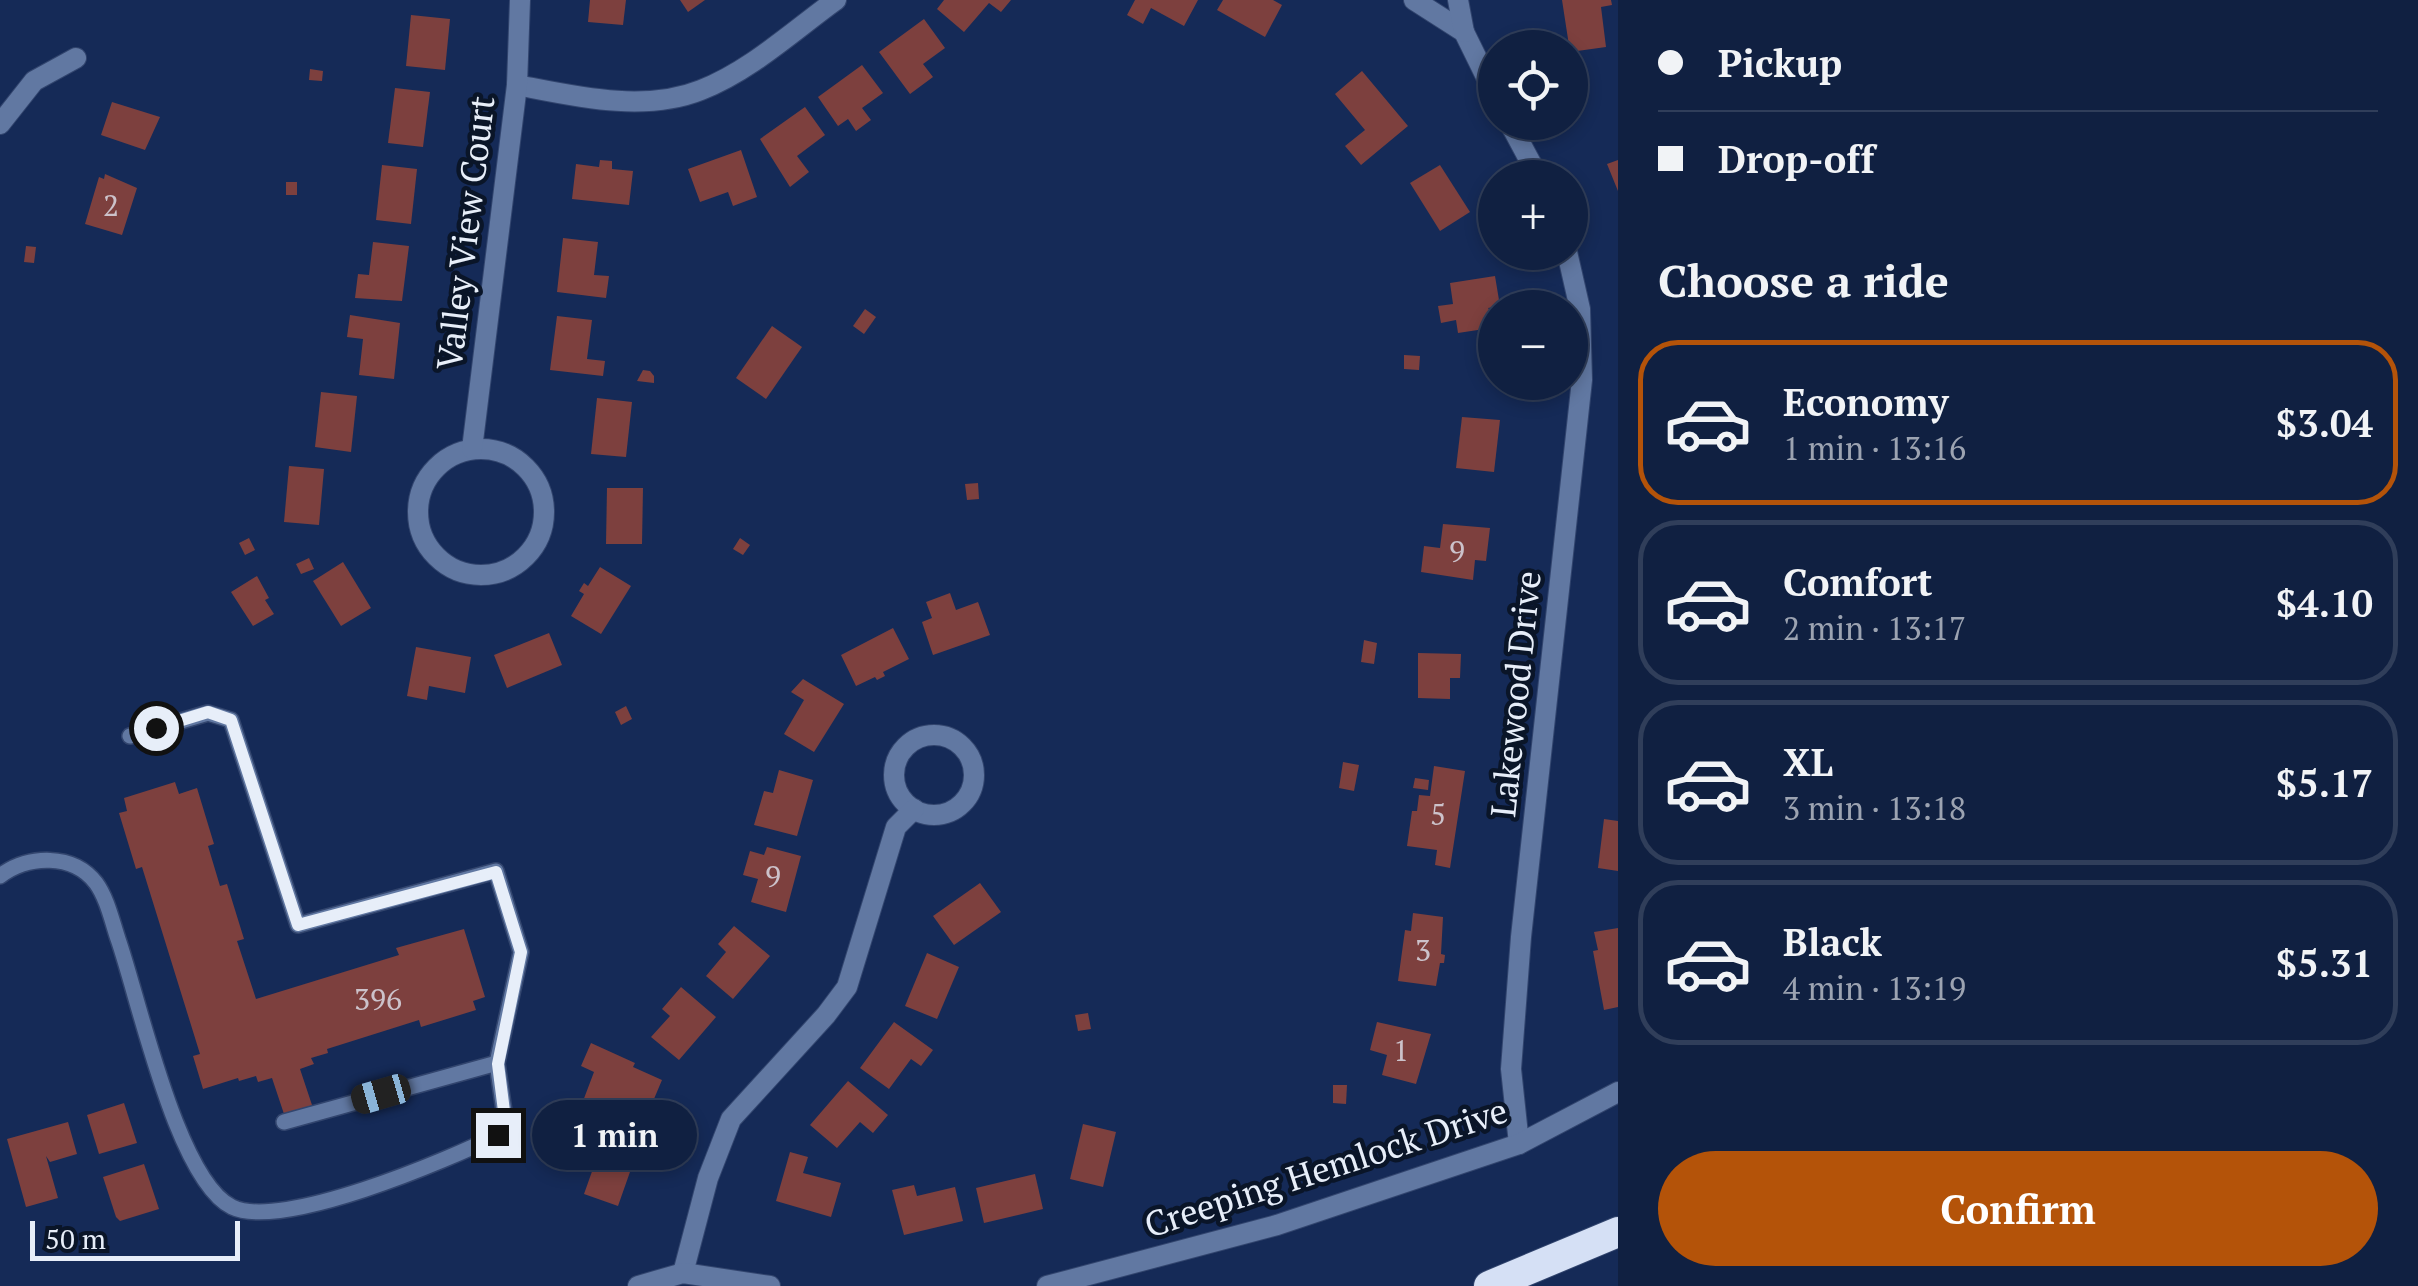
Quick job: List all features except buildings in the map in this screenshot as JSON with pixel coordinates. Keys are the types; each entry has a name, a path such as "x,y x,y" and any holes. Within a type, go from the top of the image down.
{"highway":[{"path":"1489,1286 1618,1232"}],"street":[{"name":"Valley View Court","path":"472,449 517,85 520,0"},
{"path":"517,85 578,97 633,101 700,91 741,68 836,0"},
{"path":"1414,0 1464,32"},
{"path":"1458,0 1464,32 1478,61"},
{"path":"0,124 34,81 76,58"},
{"name":"Lakewood Drive","path":"1519,1144 1511,1068 1521,936 1582,380 1580,309 1571,270"},
{"path":"472,449 502,451 524,464 539,484 545,508 542,532 529,554 509,569 485,575 460,572 438,560 424,539 417,516 420,490 433,469 453,454 472,449"},
{"path":"683,1273 708,1178 732,1119 847,987 896,827 914,809"},
{"name":"Creeping Hemlock Drive","path":"1046,1286 1277,1225 1519,1144 1618,1092"},
{"path":"638,1286 683,1273 770,1286"}],"lane":[{"path":"0,876 10,868 57,860 79,868 96,883 128,967 184,1145 214,1193 231,1206 271,1213 328,1199 445,1161 498,1135 504,1111 498,1064 521,952 496,872 298,925 231,720 208,712 130,736"},
{"path":"284,1122 498,1064"}],"route":[{"path":"156,728 208,712 231,720 298,925 496,872 521,952 498,1064 504,1111 498,1135"}]}
